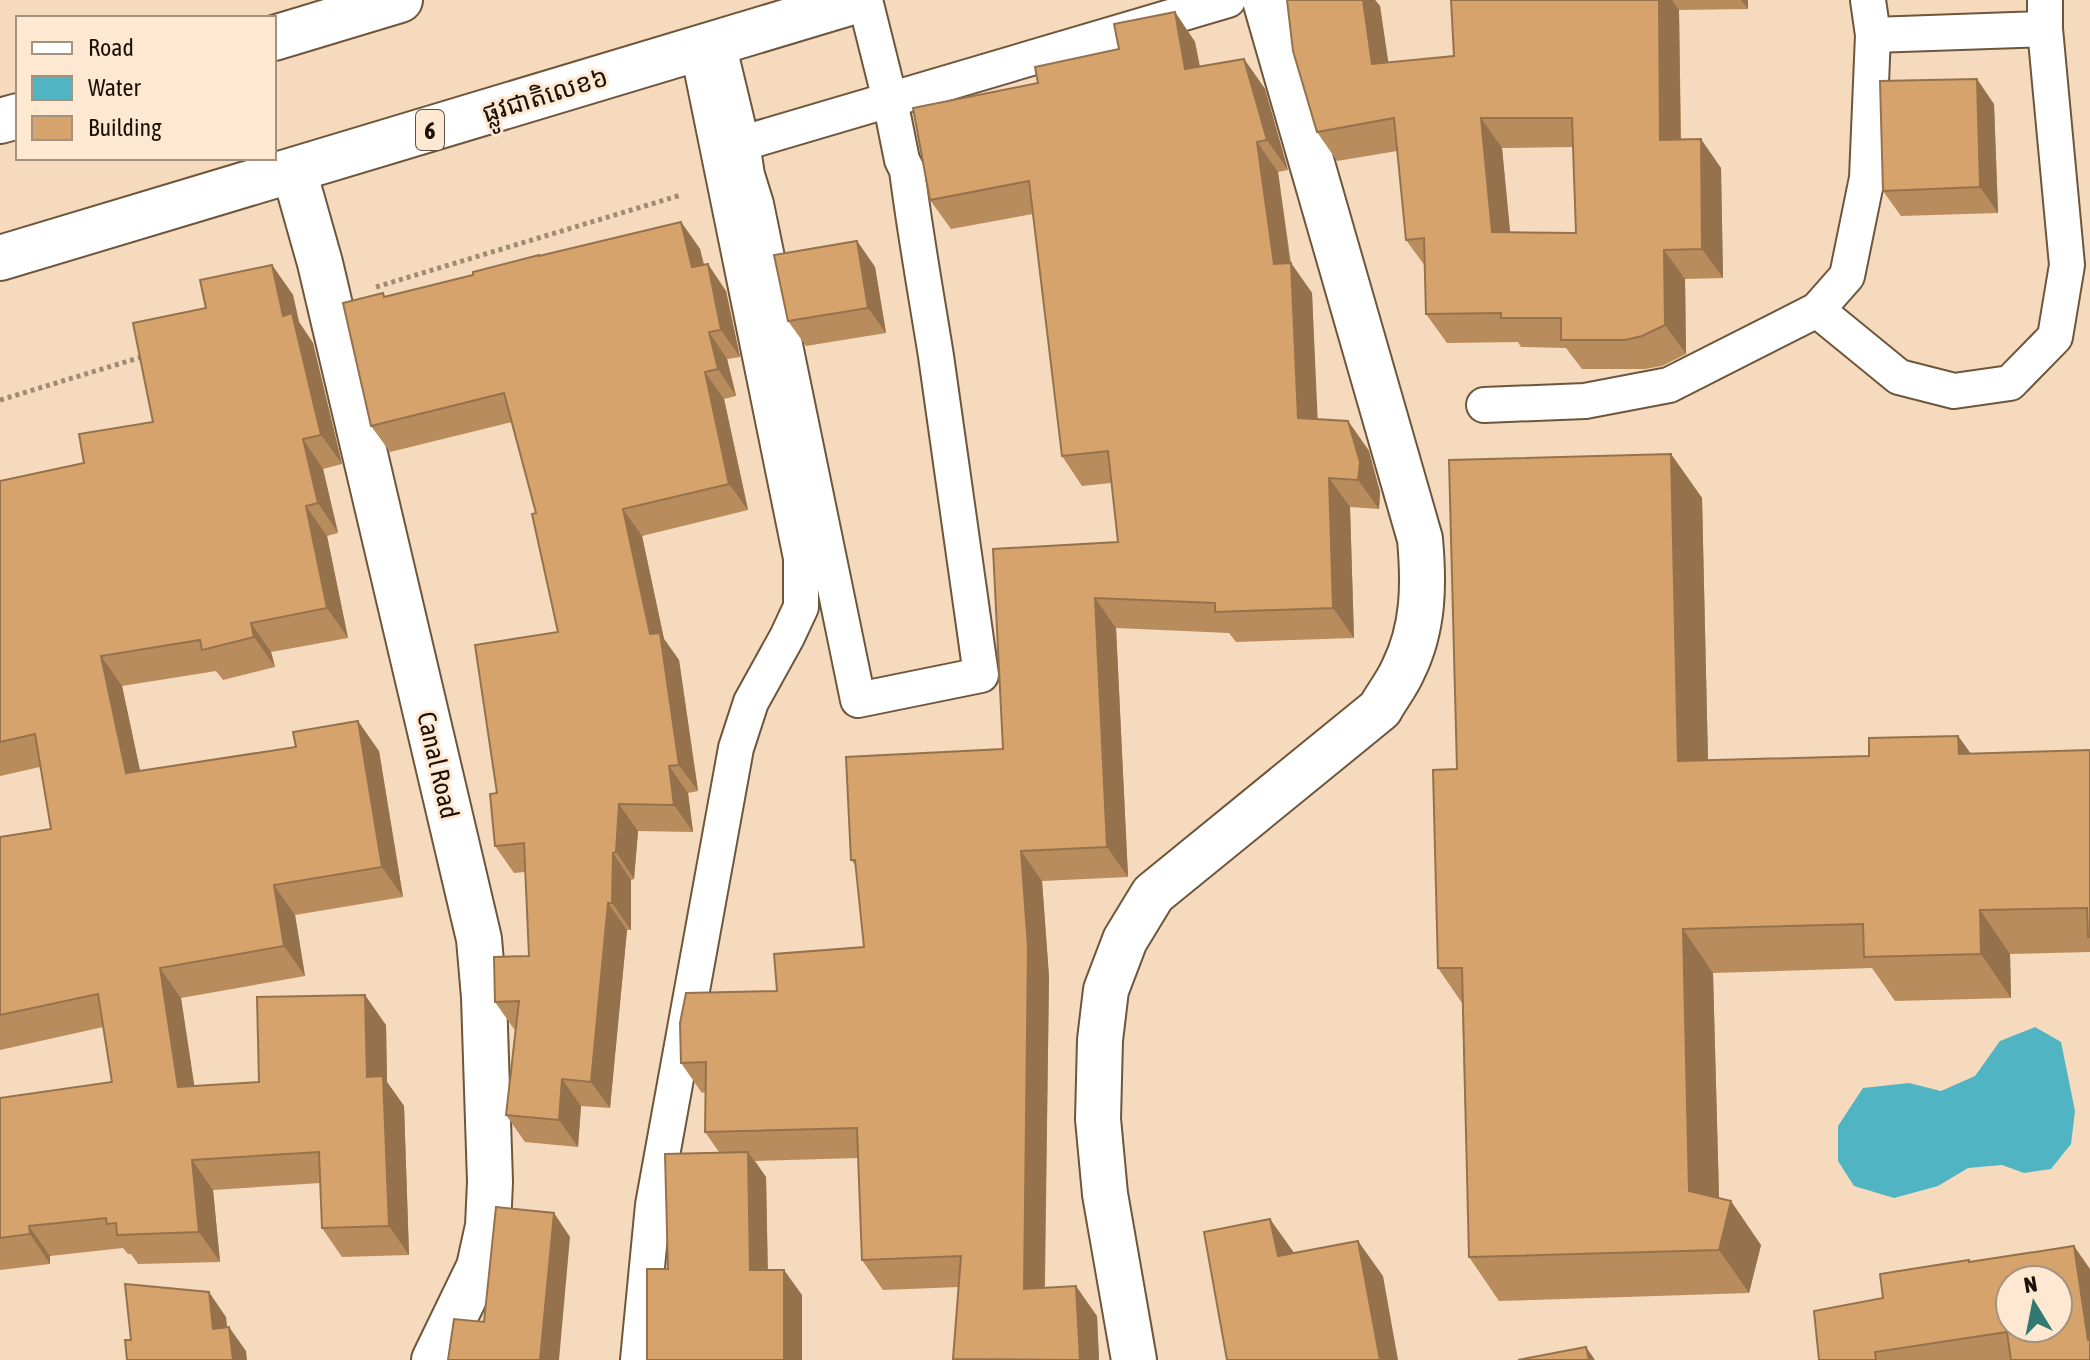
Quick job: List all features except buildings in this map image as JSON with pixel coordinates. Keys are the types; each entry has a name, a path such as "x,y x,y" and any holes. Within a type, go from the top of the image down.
{"street":[{"path":"276,37 400,0"},
{"name":"ផ្លូវជាតិលេខ៦","path":"0,258 862,0"},
{"path":"1134,1360 1105,1194 1098,1119 1100,1040 1106,990 1125,940 1153,894 1380,709 1404,670 1420,624 1424,580 1420,539 1265,0"},
{"name":"Canal Road","path":"294,171 320,263 479,939 490,1167 488,1226 479,1267 434,1360"}],"lane":[{"path":"729,158 747,175 756,204 858,700 981,675 907,170 862,0"},
{"path":"729,158 890,100 1228,0"},
{"path":"1484,405 1585,401 1669,385 1817,310 1847,276 1867,178 1873,35 1868,0"},
{"path":"1817,310 1899,377 1954,391 2010,383 2055,337 2067,265 2045,14 1873,35"},
{"path":"638,1360 653,1205 736,748 751,702 801,607 801,558 708,46"}],"path":[{"path":"362,291 729,158"},
{"path":"0,400 151,354"}],"water":[{"path":"2035,1027 2061,1042 2075,1111 2071,1144 2051,1169 2024,1173 2002,1165 1968,1168 1938,1186 1894,1198 1854,1186 1838,1161 1838,1126 1863,1088 1909,1083 1941,1091 1975,1076 2000,1041"}]}
